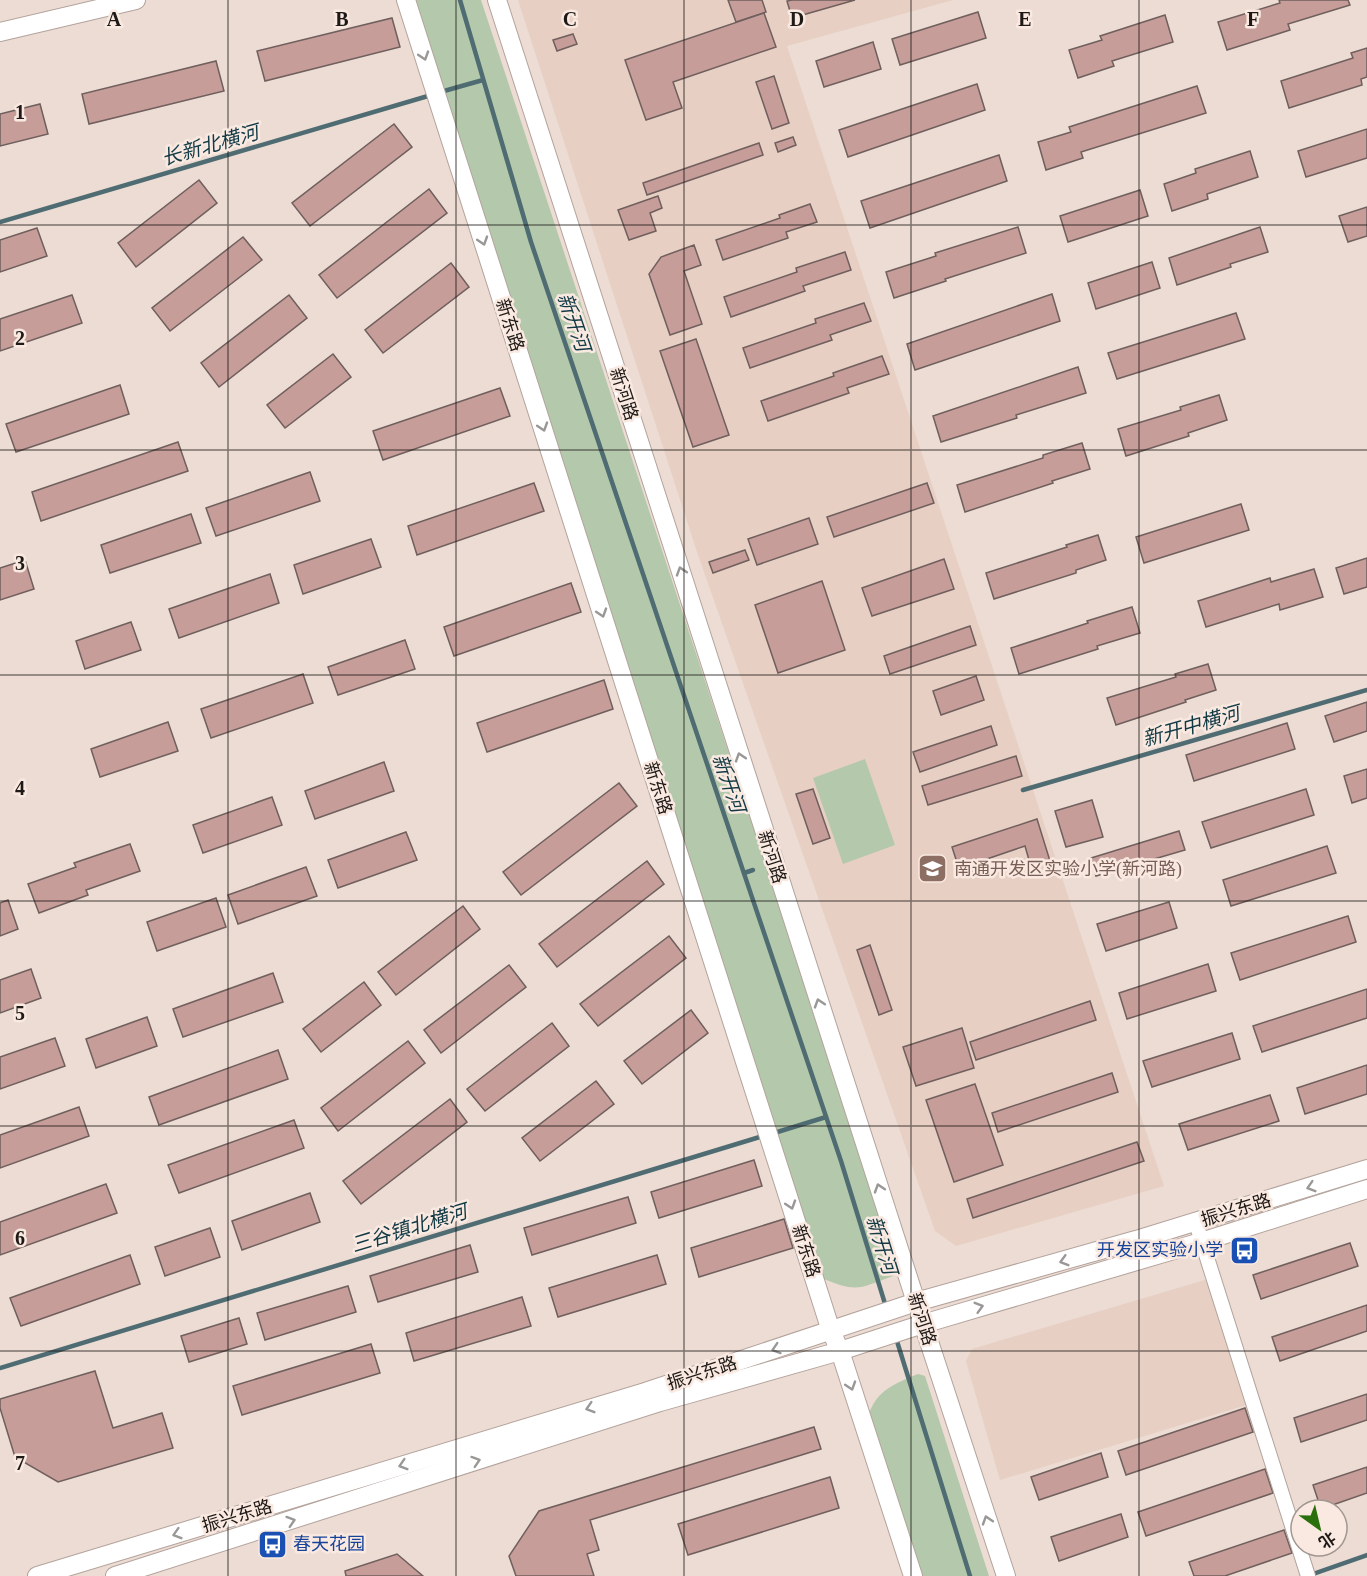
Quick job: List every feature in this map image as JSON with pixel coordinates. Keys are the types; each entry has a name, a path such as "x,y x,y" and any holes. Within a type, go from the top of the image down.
{"street":[{"path":"0,32 136,0"},
{"name":"新东路","path":"406,0 831,1331 840,1351 913,1576"},
{"name":"新河路","path":"497,0 916,1302 915,1326 1006,1576"},
{"name":"振兴东路","path":"37,1576 645,1392 916,1302 1196,1223 1367,1169"},
{"name":"振兴东路","path":"115,1576 660,1402 840,1351 915,1326 1201,1242 1367,1189"},
{"path":"1196,1223 1306,1571"}],"shaded area":[{"path":"518,0 953,0 787,46 1164,1186 956,1246 935,1231 697,552"},
{"path":"1215,1277 1256,1402 1000,1480 966,1361 972,1349"}],"green space":[{"path":"416,0 481,0 896,1261 897,1269 893,1276 873,1284 852,1287 824,1279"},
{"path":"865,759 895,845 843,864 813,778"},
{"path":"918,1374 925,1376 989,1576 920,1576 868,1417 871,1408 881,1394"}],"building":[{"path":"728,0 762,0 766,12 736,22"},
{"path":"855,0 792,18 787,1"},
{"path":"1279,0 1348,0 1350,5 1288,24 1290,30 1227,50 1218,22 1280,3"},
{"path":"978,12 986,38 900,65 892,39"},
{"path":"764,13 776,47 673,82 682,108 646,120 625,60"},
{"path":"1165,15 1173,42 1112,61 1114,66 1078,78 1069,50 1102,40 1100,36"},
{"path":"392,18 400,47 265,81 257,51"},
{"path":"573,34 577,44 557,51 553,40"},
{"path":"873,42 881,69 824,87 816,61"},
{"path":"1367,48 1367,77 1361,79 1362,85 1289,108 1281,81 1353,58 1351,53"},
{"path":"216,61 224,91 89,124 82,94"},
{"path":"774,76 789,123 772,129 756,82"},
{"path":"977,84 985,110 848,157 839,130"},
{"path":"1197,86 1206,113 1081,152 1083,158 1046,170 1038,142 1071,132 1069,127"},
{"path":"40,104 48,134 0,146 0,114"},
{"path":"394,124 412,147 310,226 292,203"},
{"path":"1367,129 1367,158 1306,177 1298,151"},
{"path":"793,137 796,145 778,152 775,143"},
{"path":"759,143 763,155 647,195 643,183"},
{"path":"1250,151 1258,177 1207,194 1208,199 1172,211 1164,184 1196,173 1195,169"},
{"path":"999,155 1007,181 870,228 861,201"},
{"path":"199,180 217,203 136,267 118,243"},
{"path":"429,189 447,213 337,298 319,275"},
{"path":"1140,190 1148,216 1068,242 1060,216"},
{"path":"658,196 662,208 650,213 656,231 629,240 618,210"},
{"path":"810,204 817,222 786,232 788,238 723,260 716,240 780,218 779,215"},
{"path":"1367,207 1367,236 1348,242 1339,216"},
{"path":"1018,227 1026,253 894,298 886,272 936,256 935,253"},
{"path":"1260,227 1268,252 1177,285 1169,258"},
{"path":"37,228 47,256 0,272 0,240"},
{"path":"243,237 262,260 170,331 152,308"},
{"path":"694,245 701,265 684,271 702,324 670,335 649,274 661,257"},
{"path":"845,252 851,270 803,286 805,291 731,317 724,297 797,272 796,268"},
{"path":"1152,262 1160,288 1096,309 1088,283"},
{"path":"451,263 469,287 383,353 365,330"},
{"path":"1052,294 1060,321 915,370 907,344"},
{"path":"72,295 82,323 0,351 0,319"},
{"path":"289,295 307,318 219,387 201,363"},
{"path":"864,303 871,321 830,335 832,340 750,368 743,348 816,323 815,319"},
{"path":"1236,313 1245,339 1117,379 1108,353"},
{"path":"696,339 729,435 693,447 660,351"},
{"path":"333,354 351,377 285,428 267,405"},
{"path":"882,356 889,374 847,388 849,393 768,421 761,401 834,376 833,373"},
{"path":"1078,367 1086,393 941,442 933,416"},
{"path":"120,385 129,414 16,452 6,424"},
{"path":"500,388 510,416 383,460 373,431"},
{"path":"1219,395 1227,420 1188,433 1189,436 1126,456 1118,429 1181,410 1180,407"},
{"path":"178,442 188,471 41,521 32,492"},
{"path":"1082,443 1090,469 965,512 957,485"},
{"path":"310,472 320,501 216,536 206,508"},
{"path":"534,483 544,511 417,555 408,526"},
{"path":"927,483 934,503 834,537 827,517"},
{"path":"1241,504 1249,530 1144,563 1136,537"},
{"path":"191,514 201,543 110,573 101,545"},
{"path":"809,518 818,544 757,565 748,539"},
{"path":"1098,535 1106,560 1076,570 1076,573 994,599 986,573"},
{"path":"371,539 381,567 303,594 294,565"},
{"path":"745,550 749,560 713,573 709,562"},
{"path":"1367,558 1367,587 1344,594 1336,568"},
{"path":"944,559 954,589 872,616 862,588"},
{"path":"25,560 34,589 0,600 0,568"},
{"path":"1314,569 1323,597 1280,610 1279,604 1206,627 1198,601 1270,578 1271,582"},
{"path":"270,574 279,603 179,638 169,609"},
{"path":"822,581 845,650 778,673 755,605"},
{"path":"571,583 581,612 454,656 444,627"},
{"path":"1132,607 1140,633 1019,674 1011,648"},
{"path":"131,622 141,650 85,669 76,641"},
{"path":"970,626 976,645 890,674 884,656"},
{"path":"405,640 415,669 338,695 328,667"},
{"path":"1208,664 1216,690 1116,725 1107,698 1176,677 1175,674"},
{"path":"303,674 313,703 211,738 201,709"},
{"path":"976,676 984,700 941,715 933,691"},
{"path":"604,680 613,709 487,752 477,723"},
{"path":"1367,702 1367,731 1334,742 1325,716"},
{"path":"168,722 178,751 100,777 91,749"},
{"path":"1287,723 1295,749 1194,781 1186,755"},
{"path":"991,726 997,745 920,772 913,752"},
{"path":"1016,756 1022,776 928,805 922,786"},
{"path":"384,762 394,791 315,819 305,791"},
{"path":"1367,769 1367,798 1352,803 1344,776"},
{"path":"619,783 637,806 521,895 503,872"},
{"path":"813,789 830,838 813,844 796,794"},
{"path":"1306,789 1314,815 1211,848 1202,822"},
{"path":"272,797 282,825 203,853 193,825"},
{"path":"1092,800 1103,837 1066,847 1055,811"},
{"path":"1037,819 1050,861 1031,867 1025,846 981,861 983,868 961,875 952,847"},
{"path":"1179,831 1185,850 1096,876 1091,858"},
{"path":"406,832 417,860 338,888 328,860"},
{"path":"130,844 140,871 86,890 88,895 39,913 28,884 76,867 74,863"},
{"path":"1327,846 1336,873 1231,906 1223,880"},
{"path":"647,861 664,884 557,967 539,944"},
{"path":"306,867 317,896 238,924 228,895"},
{"path":"216,898 226,927 157,951 147,922"},
{"path":"8,900 18,929 0,936 0,903"},
{"path":"1169,902 1177,928 1106,951 1097,924"},
{"path":"463,906 480,929 396,995 378,972"},
{"path":"1348,916 1356,942 1240,980 1231,953"},
{"path":"669,936 686,958 598,1026 580,1004"},
{"path":"870,945 892,1010 879,1015 857,950"},
{"path":"1208,964 1216,991 1127,1019 1119,993"},
{"path":"509,965 526,987 441,1053 424,1030"},
{"path":"31,969 41,998 0,1013 0,980"},
{"path":"273,973 283,1002 183,1037 173,1009"},
{"path":"364,982 381,1005 321,1052 303,1029"},
{"path":"1367,989 1367,1018 1262,1052 1253,1026"},
{"path":"1090,1001 1096,1020 976,1060 970,1042"},
{"path":"691,1010 708,1033 642,1084 624,1061"},
{"path":"147,1017 157,1046 96,1068 86,1039"},
{"path":"552,1023 569,1046 485,1111 467,1089"},
{"path":"962,1028 974,1068 916,1086 903,1047"},
{"path":"1232,1033 1240,1059 1152,1087 1143,1061"},
{"path":"55,1038 65,1066 0,1089 0,1057"},
{"path":"408,1041 425,1063 338,1131 321,1108"},
{"path":"278,1050 288,1079 159,1125 149,1097"},
{"path":"1367,1065 1367,1094 1305,1114 1297,1088"},
{"path":"1112,1073 1118,1092 998,1132 992,1113"},
{"path":"596,1081 614,1104 540,1161 522,1138"},
{"path":"975,1084 1003,1165 954,1182 926,1100"},
{"path":"1270,1095 1279,1121 1188,1150 1179,1124"},
{"path":"450,1099 467,1122 361,1204 343,1181"},
{"path":"79,1107 89,1136 0,1168 0,1135"},
{"path":"294,1120 304,1148 179,1193 168,1165"},
{"path":"1137,1142 1144,1161 973,1218 967,1199"},
{"path":"754,1160 762,1186 659,1218 651,1192"},
{"path":"106,1184 117,1213 0,1255 0,1222"},
{"path":"310,1193 320,1222 242,1250 232,1221"},
{"path":"628,1197 636,1223 532,1255 524,1228"},
{"path":"784,1219 793,1248 699,1277 691,1248"},
{"path":"210,1228 220,1257 165,1276 155,1247"},
{"path":"1350,1243 1358,1266 1261,1299 1253,1275"},
{"path":"470,1245 478,1272 378,1302 370,1276"},
{"path":"130,1255 140,1284 21,1326 10,1298"},
{"path":"657,1255 666,1284 558,1317 549,1288"},
{"path":"348,1286 356,1312 265,1340 257,1313"},
{"path":"522,1297 531,1326 414,1361 406,1333"},
{"path":"1367,1305 1367,1331 1280,1361 1272,1337"},
{"path":"239,1318 247,1344 189,1362 181,1336"},
{"path":"371,1344 380,1373 242,1415 233,1386"},
{"path":"95,1371 113,1428 162,1413 173,1448 58,1482 15,1457 0,1408 0,1399"},
{"path":"1367,1394 1367,1420 1301,1442 1294,1418"},
{"path":"1245,1408 1253,1432 1126,1475 1118,1451"},
{"path":"814,1427 821,1449 590,1520 599,1550 587,1554 594,1576 516,1576 509,1556 539,1511"},
{"path":"1101,1453 1108,1477 1039,1500 1031,1477"},
{"path":"1367,1467 1367,1493 1349,1499 1317,1498 1313,1485"},
{"path":"1265,1469 1273,1493 1146,1536 1138,1512"},
{"path":"830,1477 839,1508 688,1555 678,1524"},
{"path":"1121,1514 1128,1537 1059,1561 1051,1537"},
{"path":"1284,1530 1289,1544 1289,1554 1225,1576 1194,1576 1189,1562"},
{"path":"397,1554 423,1576 346,1576 345,1571"}],"waterway":[{"name":"新开河","path":"460,0 531,242 841,1161 886,1307"},
{"name":"长新北横河","path":"444,91 483,80"},
{"name":"长新北横河","path":"0,222 428,96"},
{"name":"新开中横河","path":"1023,790 1367,690"},
{"name":"新开中横河","path":"744,873 753,870"},
{"name":"三谷镇北横河","path":"771,1134 826,1117"},
{"name":"三谷镇北横河","path":"0,1368 763,1136"},
{"name":"新开河","path":"896,1338 970,1576"},
{"path":"1310,1575 1367,1555"}],"place":[{"name":"南通开发区实验小学(新河路)","path":"933,869"},
{"name":"开发区实验小学","path":"1244,1250"},
{"name":"春天花园","path":"272,1544"}]}
